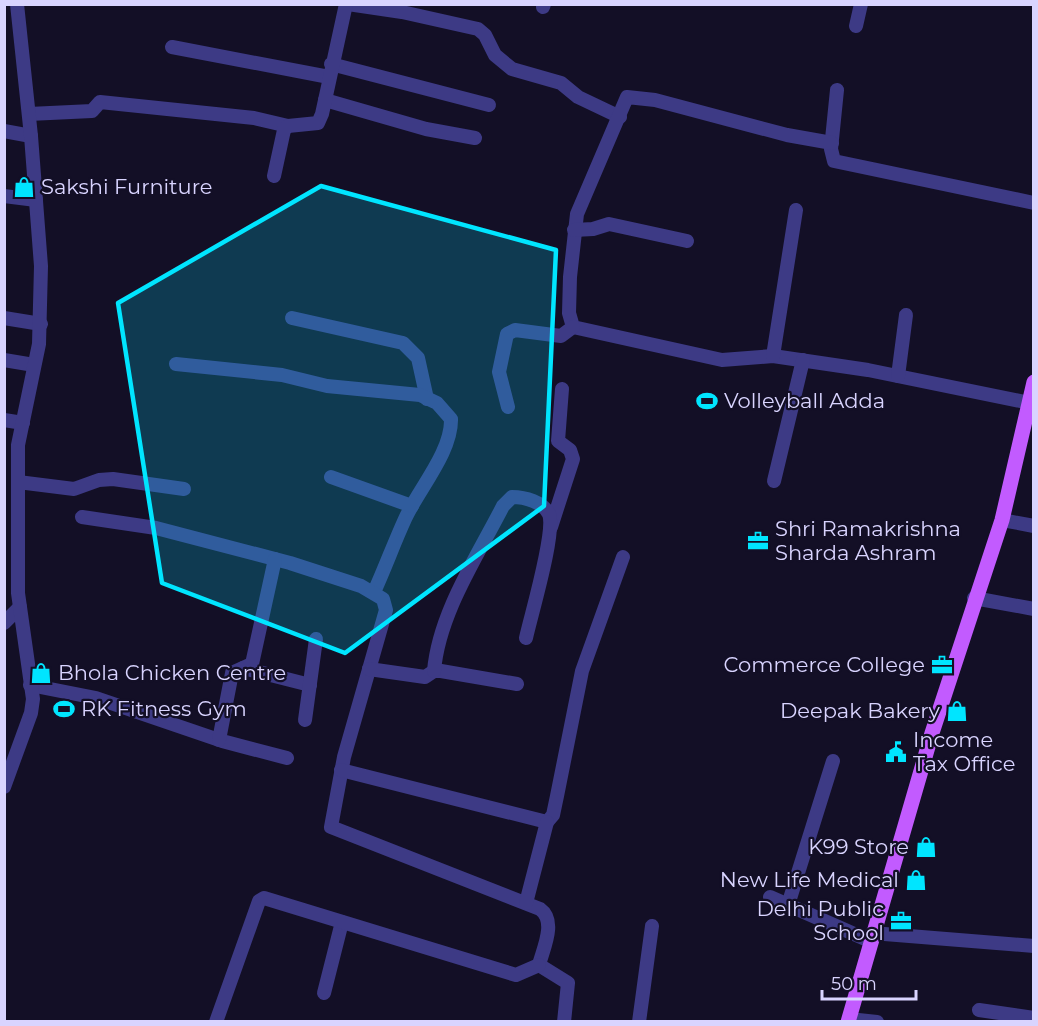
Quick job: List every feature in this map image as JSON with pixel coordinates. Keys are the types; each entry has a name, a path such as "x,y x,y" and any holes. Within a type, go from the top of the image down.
{"main road":[{"path":"848,1020 974,598 1002,520 1034,382"}],"street":[{"path":"29,114 92,111 100,102 254,118 288,126 318,123 347,4 402,12 478,29 485,35 495,55 512,69 561,83 578,97 620,117"},
{"path":"856,26 861,4"},
{"path":"4,787 32,713 33,699 20,607 14,488 18,445 40,324 41,266 29,114 13,7"},
{"path":"172,47 330,70 489,105"},
{"path":"837,90 831,157 838,163 1034,203"},
{"path":"573,327 569,313 574,230 579,207 627,97 787,135 832,143"},
{"path":"325,100 426,129 475,138"},
{"path":"274,176 284,130 288,126"},
{"path":"4,130 31,136"},
{"path":"4,196 36,200"},
{"path":"773,356 796,210"},
{"path":"574,230 593,230 609,224 687,241"},
{"path":"898,376 906,315"},
{"path":"4,318 40,324"},
{"path":"292,318 403,343 418,358 427,399"},
{"path":"508,407 499,372 507,334 514,330 561,336 573,327 722,360 773,356 803,360 898,376 1030,403"},
{"path":"4,360 34,365"},
{"path":"774,481 803,360"},
{"path":"176,364 282,375 327,387 420,395 446,411 451,419 451,426 432,472 412,506 374,592"},
{"path":"526,638 550,529 573,459 570,450 558,441 562,389"},
{"path":"4,420 22,423"},
{"path":"331,477 412,506"},
{"path":"14,488 74,489 99,480 113,479 184,489"},
{"path":"434,671 436,654 456,598 508,500 517,497 543,507 549,514 550,529"},
{"path":"82,518 156,528 274,559 374,592 387,605 341,770 330,824 334,830 540,909 548,918 539,965"},
{"path":"1002,520 1034,526"},
{"path":"526,903 547,822 553,815 582,671 623,557"},
{"path":"219,740 232,673 250,666 253,660 274,559"},
{"path":"974,598 1034,609"},
{"path":"4,623 20,607"},
{"path":"305,720 316,639"},
{"path":"243,668 310,685"},
{"path":"369,669 425,677 434,671 517,684"},
{"path":"30,685 96,698 219,740 287,758"},
{"path":"788,905 833,761"},
{"path":"341,770 547,822"},
{"path":"770,897 871,937 1034,946"},
{"path":"216,1022 259,901 264,898 516,975 539,965"},
{"path":"324,993 342,922"},
{"path":"639,1022 652,926"},
{"path":"539,965 568,983 564,1022"},
{"path":"979,1010 1034,1018"},
{"path":"848,1020 877,1022"}],"highlighted area":[{"path":"321,186 556,250 544,506 345,653 162,583 118,303"}],"place":[{"name":"Sakshi Furniture","path":"24,187"},
{"name":"Volleyball Adda","path":"707,401"},
{"name":"Shri Ramakrishna Sharda Ashram","path":"758,541"},
{"name":"Commerce College","path":"942,665"},
{"name":"Bhola Chicken Centre","path":"41,673"},
{"name":"RK Fitness Gym","path":"64,709"},
{"name":"Deepak Bakery","path":"957,711"},
{"name":"Income Tax Office","path":"896,752"},
{"name":"K99 Store","path":"926,847"},
{"name":"New Life Medical","path":"916,880"},
{"name":"Delhi Public School","path":"901,921"}]}
